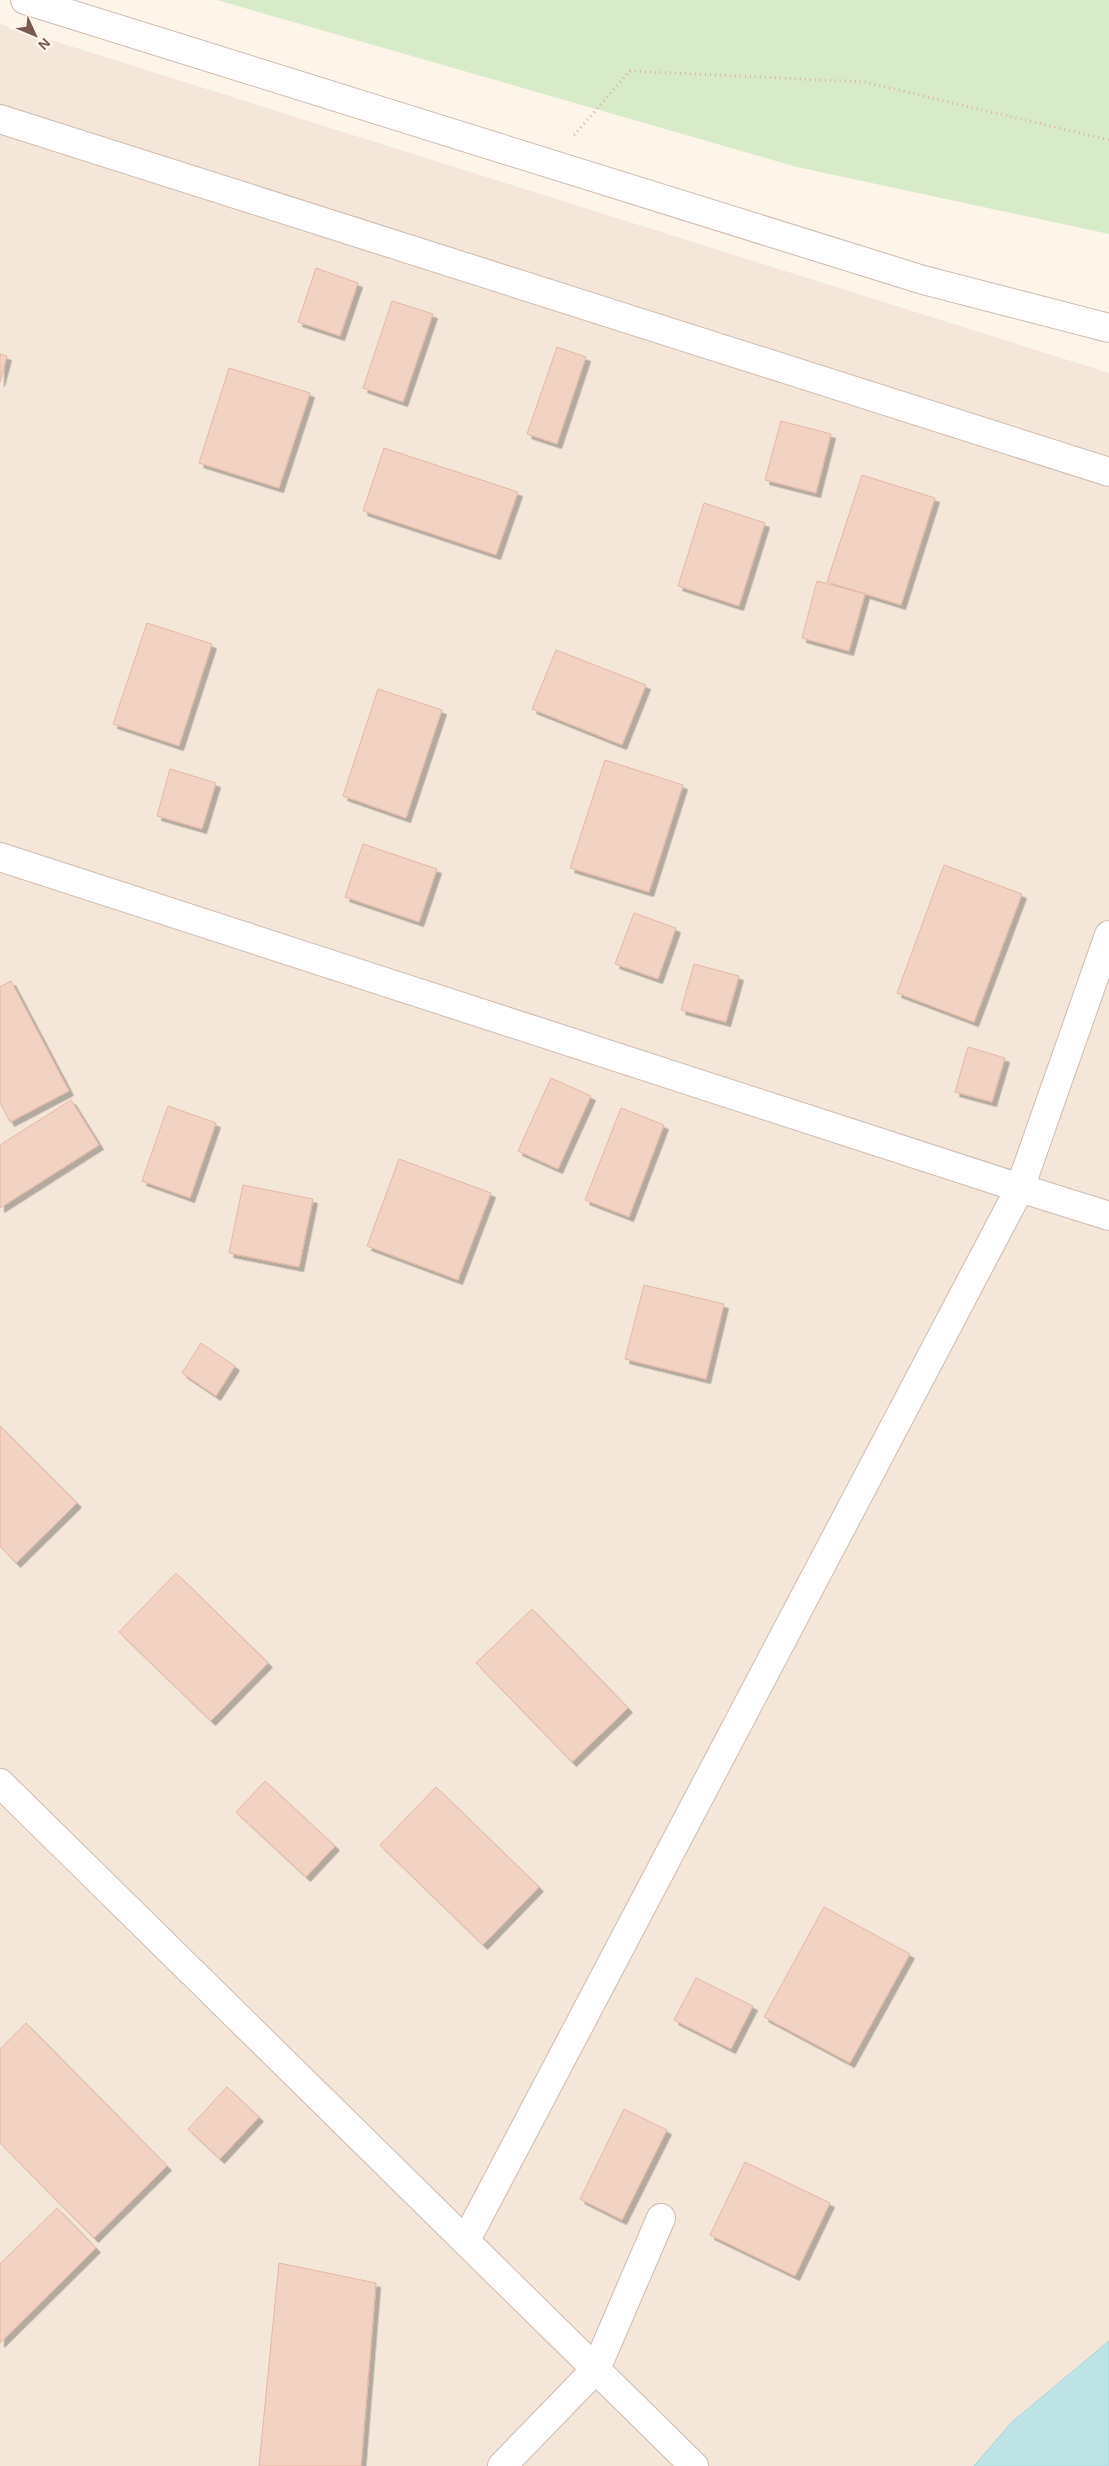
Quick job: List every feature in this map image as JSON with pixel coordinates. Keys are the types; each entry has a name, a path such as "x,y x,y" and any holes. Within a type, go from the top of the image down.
{"street":[{"path":"25,0 923,280 1109,328"},
{"path":"0,120 1109,472"},
{"path":"0,857 1109,1216"},
{"path":"466,2240 1020,1188 1109,935"},
{"path":"0,1783 694,2466"},
{"path":"502,2466 596,2369 661,2218"}],"path":[{"path":"549,164 630,71 865,82 1109,140"}],"shaded area":[{"path":"0,24 1109,373 1109,2341 1012,2422 974,2466 0,2466"}],"green space":[{"path":"217,0 1109,0 1109,234 797,167"}],"water":[{"path":"1109,2341 1109,2466 974,2466 1012,2422"}],"building":[{"path":"316,268 358,283 340,336 298,322"},
{"path":"392,301 433,314 403,402 363,388"},
{"path":"557,347 586,357 557,444 527,434"},
{"path":"0,354 7,356 0,382"},
{"path":"229,368 310,393 279,488 199,463"},
{"path":"781,421 831,434 816,493 765,480"},
{"path":"384,448 518,492 496,555 363,511"},
{"path":"862,475 935,498 901,605 827,582"},
{"path":"704,503 765,523 739,606 678,586"},
{"path":"817,581 865,594 849,651 802,638"},
{"path":"147,623 212,644 179,746 113,724"},
{"path":"556,650 646,685 622,745 532,709"},
{"path":"378,689 442,710 406,818 343,796"},
{"path":"605,760 683,785 649,892 570,868"},
{"path":"170,769 216,783 202,829 157,816"},
{"path":"363,844 437,869 419,922 345,897"},
{"path":"944,865 1022,894 974,1022 897,993"},
{"path":"634,913 676,928 658,979 615,964"},
{"path":"694,964 739,976 726,1022 681,1010"},
{"path":"11,981 69,1091 10,1122 0,1103 0,987"},
{"path":"968,1047 1005,1058 992,1102 955,1092"},
{"path":"551,1078 591,1096 558,1169 518,1151"},
{"path":"71,1100 99,1145 0,1208 0,1145"},
{"path":"168,1106 216,1123 190,1198 142,1181"},
{"path":"621,1108 664,1125 629,1217 585,1200"},
{"path":"399,1159 491,1193 458,1280 367,1246"},
{"path":"243,1185 313,1199 299,1267 229,1253"},
{"path":"644,1285 724,1304 706,1379 625,1359"},
{"path":"201,1343 235,1366 216,1396 182,1373"},
{"path":"0,1426 77,1503 16,1563 0,1546"},
{"path":"176,1573 268,1663 211,1721 119,1632"},
{"path":"532,1609 628,1708 572,1762 476,1663"},
{"path":"265,1781 335,1846 306,1877 236,1812"},
{"path":"436,1787 539,1887 483,1945 380,1845"},
{"path":"824,1907 910,1954 850,2063 764,2017"},
{"path":"696,1978 753,2006 731,2049 674,2020"},
{"path":"26,2023 167,2166 94,2238 0,2143 0,2049"},
{"path":"227,2087 259,2117 220,2159 188,2129"},
{"path":"624,2109 667,2130 622,2220 580,2199"},
{"path":"745,2162 830,2203 795,2276 710,2235"},
{"path":"57,2208 96,2248 0,2343 0,2264"},
{"path":"279,2263 376,2283 361,2466 259,2466"}]}
